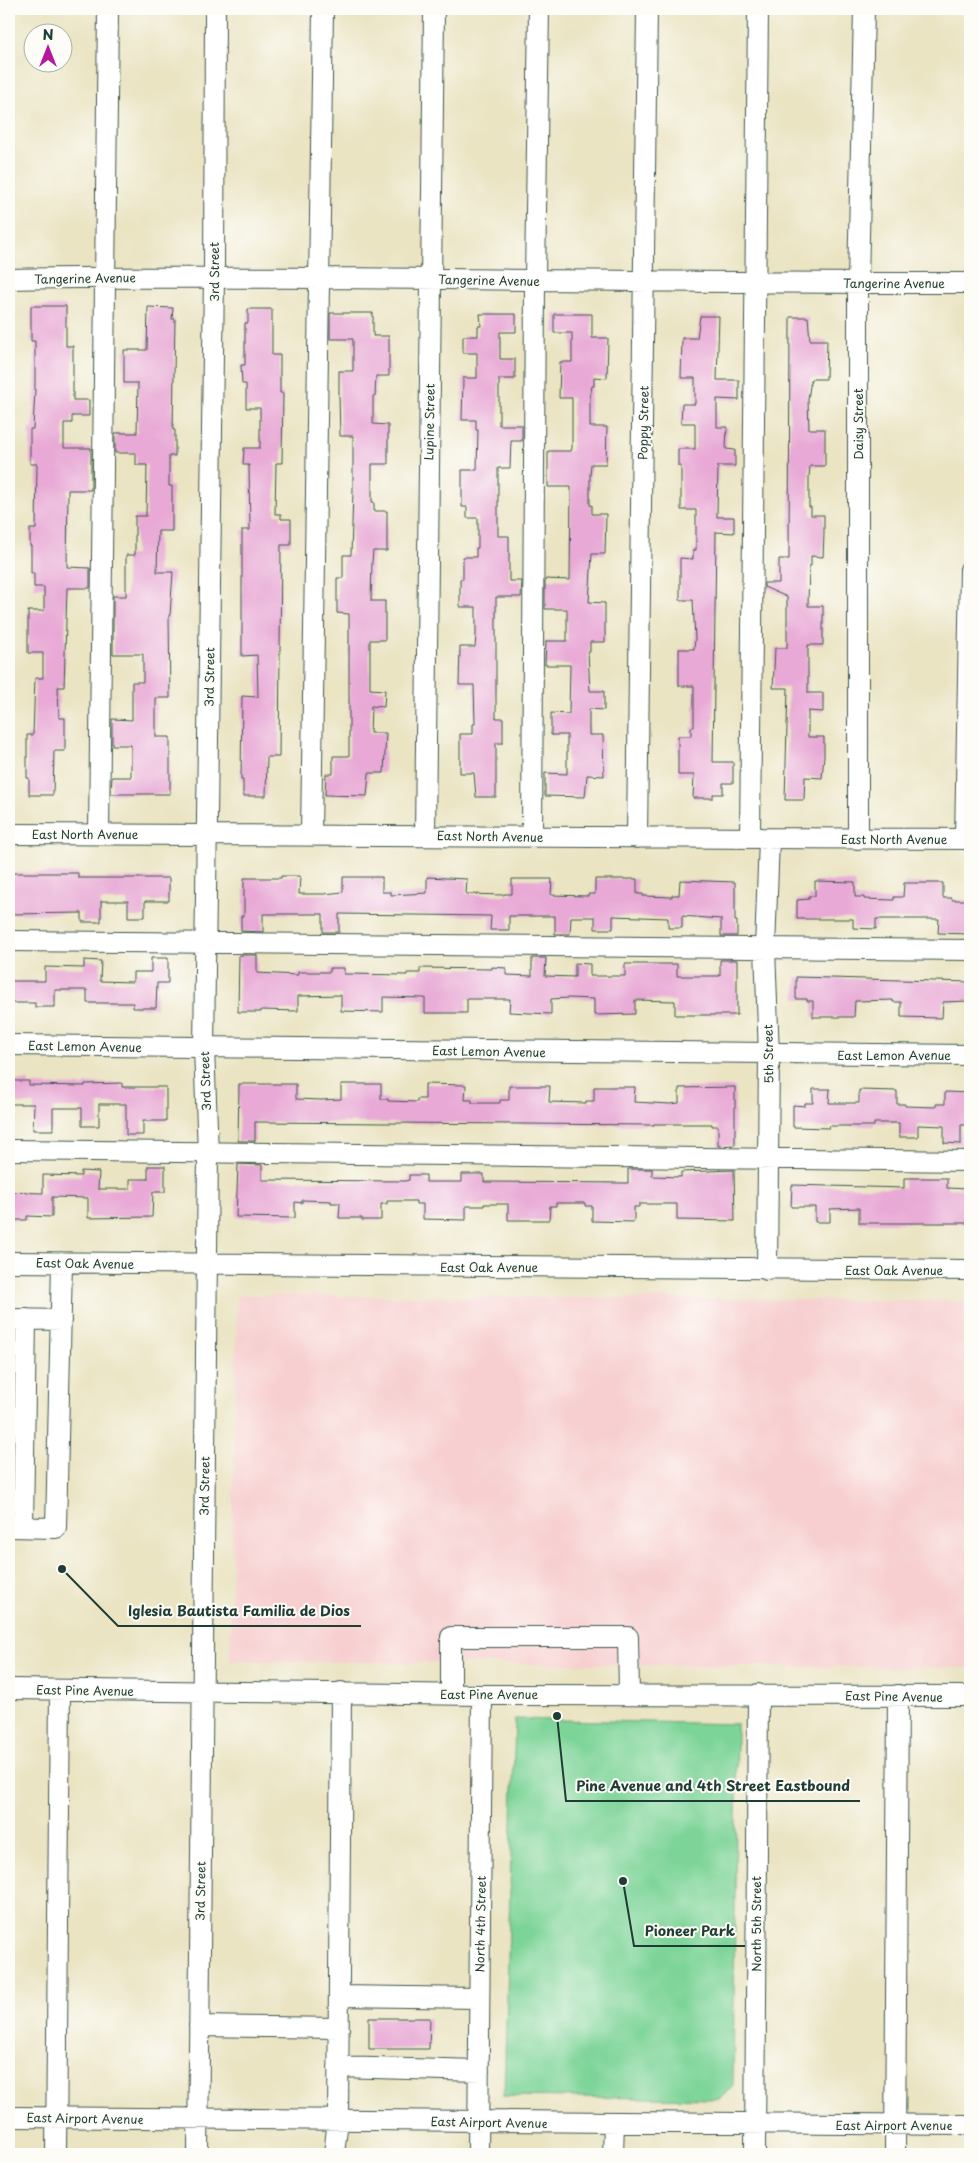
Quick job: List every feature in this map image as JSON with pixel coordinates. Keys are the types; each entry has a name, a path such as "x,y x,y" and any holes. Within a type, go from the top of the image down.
{"street":[{"path":"99,834 108,9"},
{"name":"3rd Street","path":"198,2154 208,1153 204,1048 214,276 215,9"},
{"path":"311,835 323,9"},
{"name":"Lupine Street","path":"425,836 434,9"},
{"path":"532,837 535,280 539,9"},
{"name":"Poppy Street","path":"637,838 647,9"},
{"name":"5th Street","path":"758,9 755,283 759,838 766,949 769,1054 767,1270"},
{"name":"Daisy Street","path":"858,839 858,284 864,9"},
{"name":"Tangerine Avenue","path":"9,279 214,276 858,284 970,283"},
{"path":"968,839 970,570"},
{"name":"East North Avenue","path":"9,834 968,839"},
{"path":"9,941 970,950"},
{"name":"East Lemon Avenue","path":"9,1045 970,1055"},
{"path":"9,1150 970,1161"},
{"name":"East Oak Avenue","path":"9,1262 767,1270 970,1270"},
{"path":"60,1320 17,1319 16,1527 56,1528 62,1262"},
{"path":"451,1694 451,1637 628,1638 629,1694"},
{"name":"East Pine Avenue","path":"9,1690 341,1692 482,1695 758,1694 970,1696"},
{"path":"56,2154 60,1690"},
{"path":"334,2154 338,2120 341,1692"},
{"name":"North 5th Street","path":"755,2154 758,1694"},
{"name":"North 4th Street","path":"478,2154 482,1695"},
{"path":"895,2154 898,1695"},
{"path":"339,1996 479,1998"},
{"path":"199,2026 339,2028"},
{"path":"338,2067 479,2071"},
{"name":"East Airport Avenue","path":"9,2117 970,2125"},
{"path":"613,2154 614,2123"}],"shaded area":[{"path":"237,1295 970,1301 970,1668 230,1661"}],"green space":[{"path":"515,1719 737,1724 733,2085 720,2099 504,2096"}],"building":[{"path":"31,306 66,306 66,346 73,346 73,400 89,400 89,416 72,416 72,423 64,423 64,448 91,448 91,490 68,490 67,567 90,568 90,588 67,588 64,687 58,687 59,718 65,718 65,751 54,751 53,795 29,795 29,778 27,778 27,735 33,735 35,678 43,678 43,653 28,653 28,611 44,611 44,587 34,587 34,573 31,573 30,529 36,529 37,464 30,464 30,429 33,429 35,389 35,341 31,341"},
{"path":"148,307 173,308 172,319 175,319 173,430 175,430 175,456 169,456 169,486 172,486 172,531 158,531 157,572 173,572 169,615 170,698 156,698 156,737 170,737 170,794 111,794 112,777 131,777 131,745 112,745 112,719 132,720 132,682 143,682 143,654 113,654 113,596 126,596 126,555 135,555 135,516 146,516 147,465 136,465 136,453 115,453 115,433 137,433 138,383 124,383 124,350 147,350"},
{"path":"248,309 272,309 272,355 280,355 280,393 283,393 282,463 276,463 275,514 281,514 281,519 291,519 291,545 281,545 279,757 267,757 266,796 243,796 243,780 241,780 242,696 258,697 257,655 242,656 242,530 250,530 249,465 243,465 244,448 260,448 260,408 246,408 246,384 242,384 241,365 245,365 245,323 248,323"},
{"path":"330,313 373,313 373,336 389,336 389,376 376,376 375,396 373,396 373,424 388,425 388,464 372,464 372,502 374,502 374,511 387,511 387,551 373,551 371,601 385,601 385,640 370,640 370,689 385,690 384,707 371,706 370,733 386,733 384,773 369,773 367,796 325,795 326,774 333,774 333,756 349,756 349,614 337,613 337,578 343,578 343,555 351,555 353,491 353,436 340,436 339,371 353,371 353,339 330,339"},
{"path":"480,314 516,314 516,332 500,332 500,359 515,359 515,379 499,379 499,425 522,425 522,441 511,441 510,468 498,468 498,536 509,536 509,581 522,581 521,597 496,597 496,718 503,718 503,743 496,743 496,797 476,797 474,773 460,773 460,734 473,734 473,724 475,724 474,685 459,685 460,647 475,647 476,607 460,607 460,579 463,579 463,557 476,557 476,548 478,548 478,518 467,518 467,507 462,507 462,470 477,470 478,430 476,430 476,420 462,420 463,378 477,378 477,353 463,353 463,336 478,336 478,326 481,326"},
{"path":"554,314 592,314 592,338 608,338 607,378 594,377 594,386 592,386 590,398 590,427 607,427 606,464 591,464 590,475 590,505 592,505 592,514 606,514 605,554 592,554 589,602 605,603 605,642 590,642 590,652 588,652 590,691 604,691 604,710 589,709 589,735 603,735 604,776 587,775 585,797 545,796 545,773 567,774 567,735 551,735 551,713 569,714 570,665 545,665 546,641 567,641 567,609 545,609 545,581 546,579 570,580 571,487 548,487 548,451 571,451 572,448 572,398 559,398 560,362 572,362 572,333 554,333"},
{"path":"700,316 719,316 717,380 739,380 739,400 717,399 717,427 727,427 726,449 735,450 735,466 718,466 717,517 734,517 734,533 716,532 713,762 733,762 733,783 723,783 723,794 713,794 713,798 693,798 694,775 678,775 678,736 691,736 691,727 694,727 694,686 679,686 679,649 694,649 695,639 693,600 680,600 680,558 693,559 693,550 696,550 696,510 681,510 681,466 678,466 678,449 695,449 695,423 681,423 682,404 695,404 695,378 681,378 682,338 697,338"},
{"path":"790,317 808,317 810,340 827,340 826,379 811,379 808,400 809,429 825,429 825,466 810,466 809,507 811,507 811,515 824,515 824,534 823,557 811,556 808,606 823,606 823,645 808,645 808,693 823,693 823,712 808,711 808,737 824,737 824,756 822,778 805,777 804,800 785,800 788,688 773,688 775,648 787,648 787,597 764,587 764,583 779,583 779,559 789,559"},
{"path":"9,873 78,873 78,878 169,878 169,901 145,901 145,917 128,917 128,901 101,901 101,922 82,922 82,913 9,914"},
{"path":"281,876 300,876 299,894 343,892 343,877 382,877 382,892 391,892 391,895 427,893 427,877 467,879 466,894 504,895 512,894 512,879 552,879 551,895 588,896 588,894 595,894 595,879 637,879 637,894 672,897 672,895 679,895 680,880 735,882 737,936 721,936 721,919 682,916 682,928 668,928 668,918 613,916 613,929 595,929 595,917 571,917 570,934 555,934 555,916 509,916 509,930 490,930 491,916 339,914 339,932 323,932 323,914 263,914 263,932 241,931 241,916 244,916 244,878 281,878"},
{"path":"815,881 855,882 855,897 894,900 894,897 903,897 904,883 943,883 943,898 970,900 970,934 938,933 939,919 876,919 876,929 853,928 853,919 797,919 797,900 809,899 809,896 815,896"},
{"path":"239,955 257,955 257,973 298,975 298,972 330,972 330,968 344,968 344,974 407,975 407,973 420,973 420,968 492,969 492,967 506,968 506,975 532,976 532,958 546,958 545,976 575,977 575,963 590,964 590,976 625,976 625,964 677,964 677,976 720,976 720,960 737,960 737,1015 675,1015 675,1001 635,1000 635,1014 594,1015 594,999 568,998 551,999 551,1014 509,1012 510,999 467,999 467,1013 425,1013 425,998 383,997 383,1012 341,1011 341,995 298,996 298,1011 261,1010 261,1012 238,1012"},
{"path":"151,958 168,958 168,983 157,983 156,1008 133,1008 133,1003 87,1003 87,990 55,990 55,1007 35,1007 35,1003 9,1003 9,981 45,981 45,967 84,968 84,960 101,961 100,981 133,982 133,972 151,972"},
{"path":"796,977 970,982 970,1001 943,1002 942,1018 901,1017 901,1002 893,1002 893,1000 855,1001 854,1017 813,1017 813,1001 796,999"},
{"path":"9,1081 29,1081 29,1085 85,1086 85,1084 122,1083 122,1087 166,1087 166,1121 143,1121 143,1135 126,1135 126,1104 99,1104 99,1126 82,1126 82,1108 53,1108 53,1130 33,1130 34,1104 9,1104"},
{"path":"239,1084 296,1084 296,1099 321,1100 341,1099 341,1084 381,1084 381,1099 417,1102 417,1099 425,1099 425,1084 466,1085 465,1100 472,1100 472,1103 500,1103 500,1100 509,1100 509,1086 550,1086 549,1102 586,1103 586,1101 594,1101 594,1087 635,1087 634,1102 670,1104 679,1103 679,1088 735,1087 735,1145 718,1146 718,1126 712,1126 712,1124 255,1122 255,1141 238,1141"},
{"path":"813,1089 830,1089 829,1103 859,1103 859,1090 897,1091 897,1104 936,1107 936,1104 945,1104 945,1092 970,1093 970,1125 961,1125 961,1144 944,1143 944,1126 918,1125 918,1137 899,1137 899,1123 874,1123 874,1126 829,1126 829,1128 793,1127 793,1105 805,1106 805,1103 813,1103"},
{"path":"238,1164 262,1165 262,1180 405,1181 409,1180 409,1175 426,1175 426,1182 462,1182 462,1174 484,1174 484,1182 628,1183 628,1169 652,1169 652,1176 681,1177 681,1172 734,1170 735,1221 677,1220 677,1204 639,1204 639,1207 634,1207 634,1222 592,1221 592,1206 585,1206 585,1203 556,1203 556,1206 550,1206 549,1220 508,1220 508,1204 466,1206 466,1220 423,1219 423,1204 416,1204 416,1201 387,1201 387,1204 381,1204 381,1220 362,1220 362,1218 339,1218 340,1203 302,1200 302,1203 295,1202 295,1218 236,1217"},
{"path":"148,1166 165,1166 165,1192 153,1192 152,1217 88,1218 88,1198 52,1197 52,1217 27,1216 27,1220 9,1220 9,1192 43,1193 43,1175 81,1176 81,1171 99,1172 98,1189 130,1189 130,1179 148,1179"},
{"path":"904,1178 947,1178 947,1188 970,1189 970,1223 859,1223 859,1208 830,1209 830,1222 815,1222 815,1207 791,1207 792,1185 904,1188"},
{"path":"369,2018 430,2018 429,2049 369,2049"}],"place":[{"name":"Iglesia Bautista Familia de Dios","path":"62,1569"},
{"name":"Pine Avenue and 4th Street Eastbound","path":"557,1716"},
{"name":"Pioneer Park","path":"623,1881"}]}
